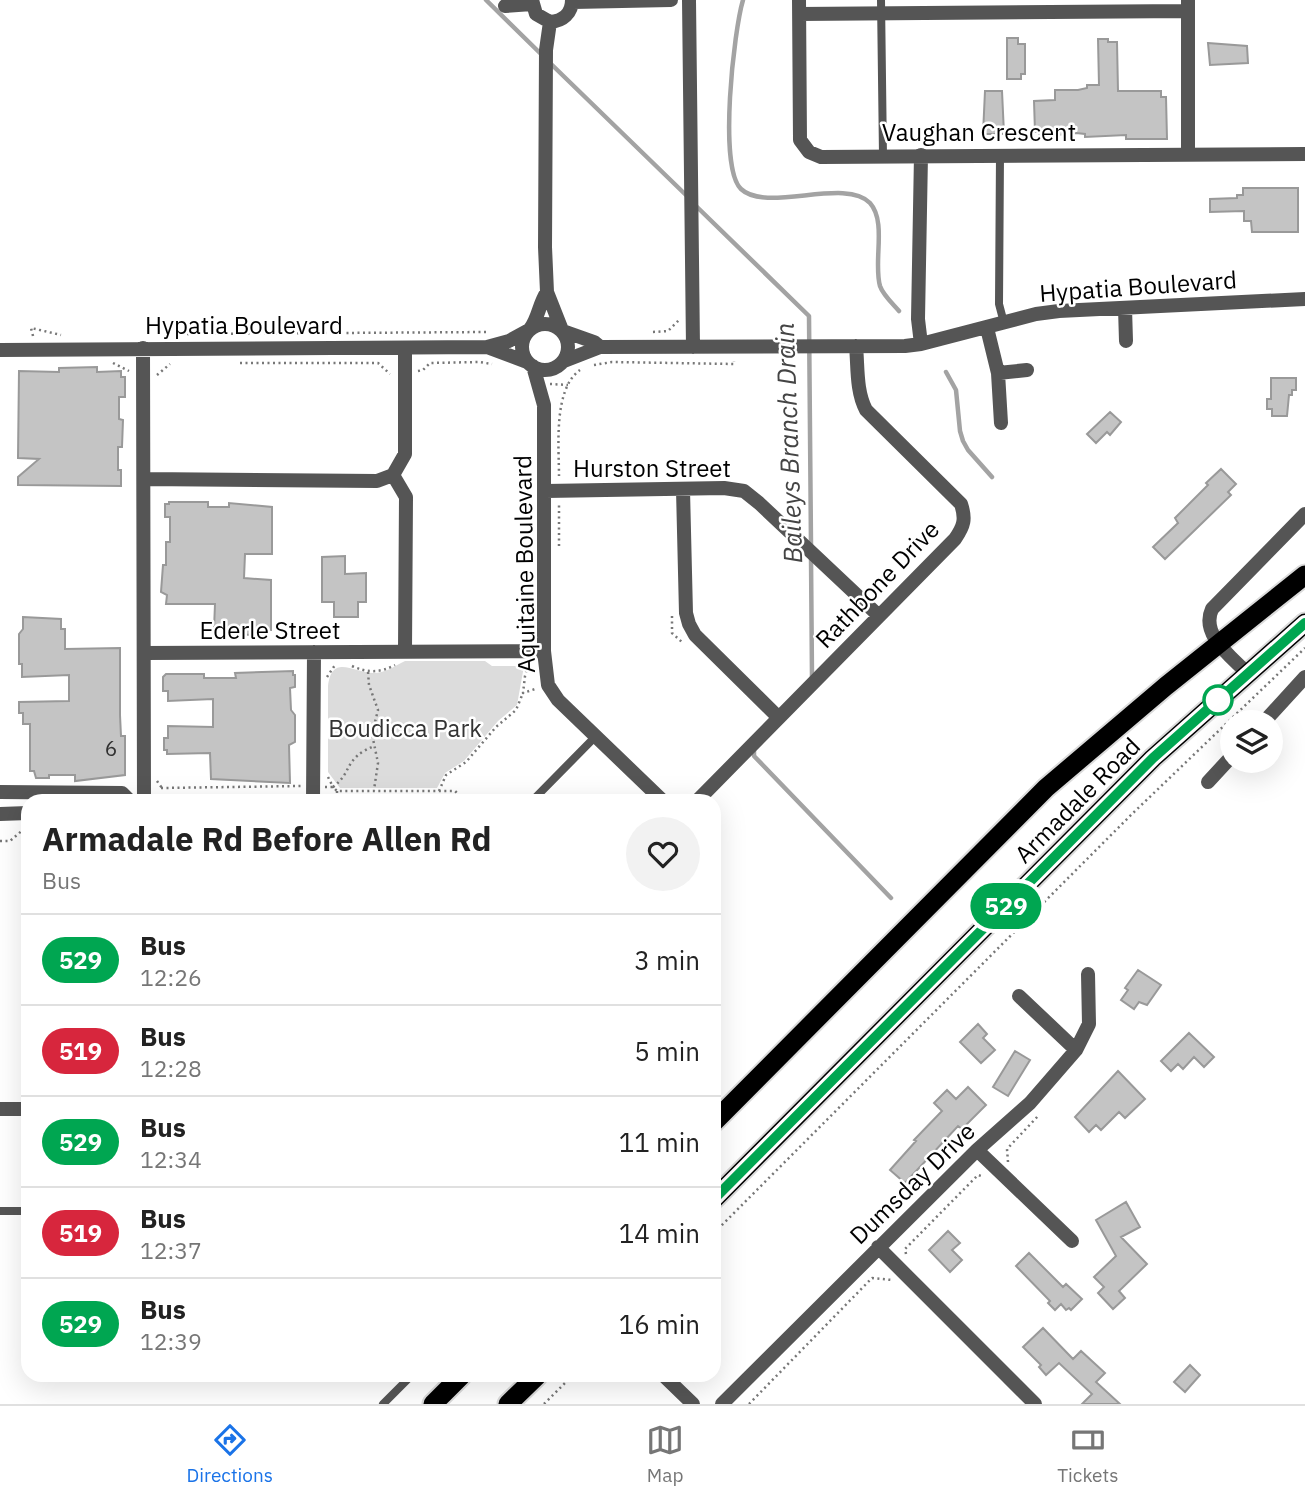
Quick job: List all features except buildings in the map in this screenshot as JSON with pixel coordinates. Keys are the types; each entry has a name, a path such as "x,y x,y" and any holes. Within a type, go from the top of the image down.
{"highway":[{"name":"Armadale Road","path":"721,1115 1046,789 1219,643 1305,575"},
{"name":"Armadale Road","path":"721,1192 1153,758 1305,622"},
{"path":"433,1404 455,1382"},
{"path":"508,1404 531,1382"}],"street":[{"path":"505,6 532,2 538,16 550,22 566,16 573,1 671,0"},
{"path":"689,0 693,347"},
{"path":"799,7 1188,6 1188,155"},
{"name":"Vaughan Crescent","path":"799,7 800,140 808,152 821,157 1305,155"},
{"path":"546,384 561,364 569,346 547,292 546,50 550,22"},
{"path":"921,155 918,319 921,344"},
{"path":"530,364 522,350 524,337 547,292"},
{"name":"Hypatia Boulevard","path":"561,364 600,346 921,344 1036,314 1059,311 1305,299"},
{"path":"1125,308 1126,341"},
{"path":"561,364 545,370 530,364 509,348 529,330 546,323 563,330"},
{"path":"987,328 998,373 1001,423"},
{"name":"Hypatia Boulevard","path":"563,330 600,346"},
{"name":"Rathbone Drive","path":"703,794 963,528 965,516 961,504 866,410 859,389 856,346"},
{"path":"143,348 144,794"},
{"path":"144,479 377,481 393,475 405,454 405,348"},
{"name":"Hypatia Boulevard","path":"0,350 509,348"},
{"name":"Aquitaine Boulevard","path":"530,364 546,384 544,405 552,491 544,651 548,684 558,700 656,794"},
{"path":"998,373 1027,370"},
{"path":"393,475 406,497 405,652"},
{"name":"Hurston Street","path":"552,491 724,488 744,491 878,615"},
{"path":"683,490 686,613 689,624 695,635 778,717"},
{"path":"1248,674 1209,630 1208,618 1212,609 1305,514"},
{"name":"Ederle Street","path":"144,653 544,651"},
{"path":"313,794 314,652"},
{"path":"1275,710 1305,677"},
{"path":"1208,782 1220,769"},
{"path":"0,792 122,794"},
{"path":"0,814 21,814"},
{"name":"Dumsday Drive","path":"722,1404 977,1150 1030,1103 1076,1050 1089,1024 1088,974"},
{"path":"1019,996 1076,1050"},
{"path":"0,1109 21,1109"},
{"path":"977,1150 1072,1241"},
{"path":"878,1247 1035,1404"},
{"path":"670,1382 693,1404"}],"lane":[{"path":"881,7 883,156"},
{"path":"1000,155 999,304 1004,323"},
{"path":"539,794 596,736"},
{"path":"0,1211 21,1211"},
{"path":"383,1404 405,1382"}],"path":[{"path":"642,332 668,331 681,317"},
{"path":"34,349 32,328 58,335 72,335"},
{"path":"181,334 509,332 509,367 479,362 430,363 423,370 390,374 378,363 239,363"},
{"path":"559,555 552,491 559,413 574,374 587,366 611,362 734,364 734,347"},
{"path":"156,377 169,364"},
{"path":"546,384 568,385"},
{"path":"672,605 672,633 691,651"},
{"path":"721,1226 1122,823 1305,648"},
{"path":"439,791 449,772 466,762 496,727 516,709 523,693 528,665"},
{"path":"368,672 369,685 378,710 372,734 379,763 374,790"},
{"path":"523,693 537,689 540,694"},
{"path":"313,794 333,787 343,778 354,758 374,746"},
{"path":"333,787 337,791 455,791 458,794"},
{"path":"0,841 10,841 21,830"},
{"path":"749,1404 872,1278 894,1280 909,1267 905,1250 978,1175 998,1181 1009,1169 1007,1149 1040,1113 1030,1103"},
{"path":"544,1404 566,1382"}],"green space":[{"name":"Boudicca Park","path":"405,661 485,661 492,666 524,666 517,705 498,721 464,761 445,773 437,788 340,788 328,772 330,676 339,667 378,673"}],"waterway":[{"name":"Baileys Branch Drain","path":"486,0 542,55"},
{"path":"743,0 730,98 730,154 734,176 741,189 768,198 843,193 859,196 870,203 878,221 880,286 899,311"},
{"name":"Baileys Branch Drain","path":"549,62 688,197"},
{"name":"Baileys Branch Drain","path":"696,206 809,316 811,545"},
{"path":"946,372 956,390 963,441 992,477"},
{"name":"Baileys Branch Drain","path":"811,557 812,678"},
{"name":"Baileys Branch Drain","path":"754,747 754,756 891,898"}],"bus line":[{"name":"529","path":"721,1192 1153,758 1305,623"}]}
